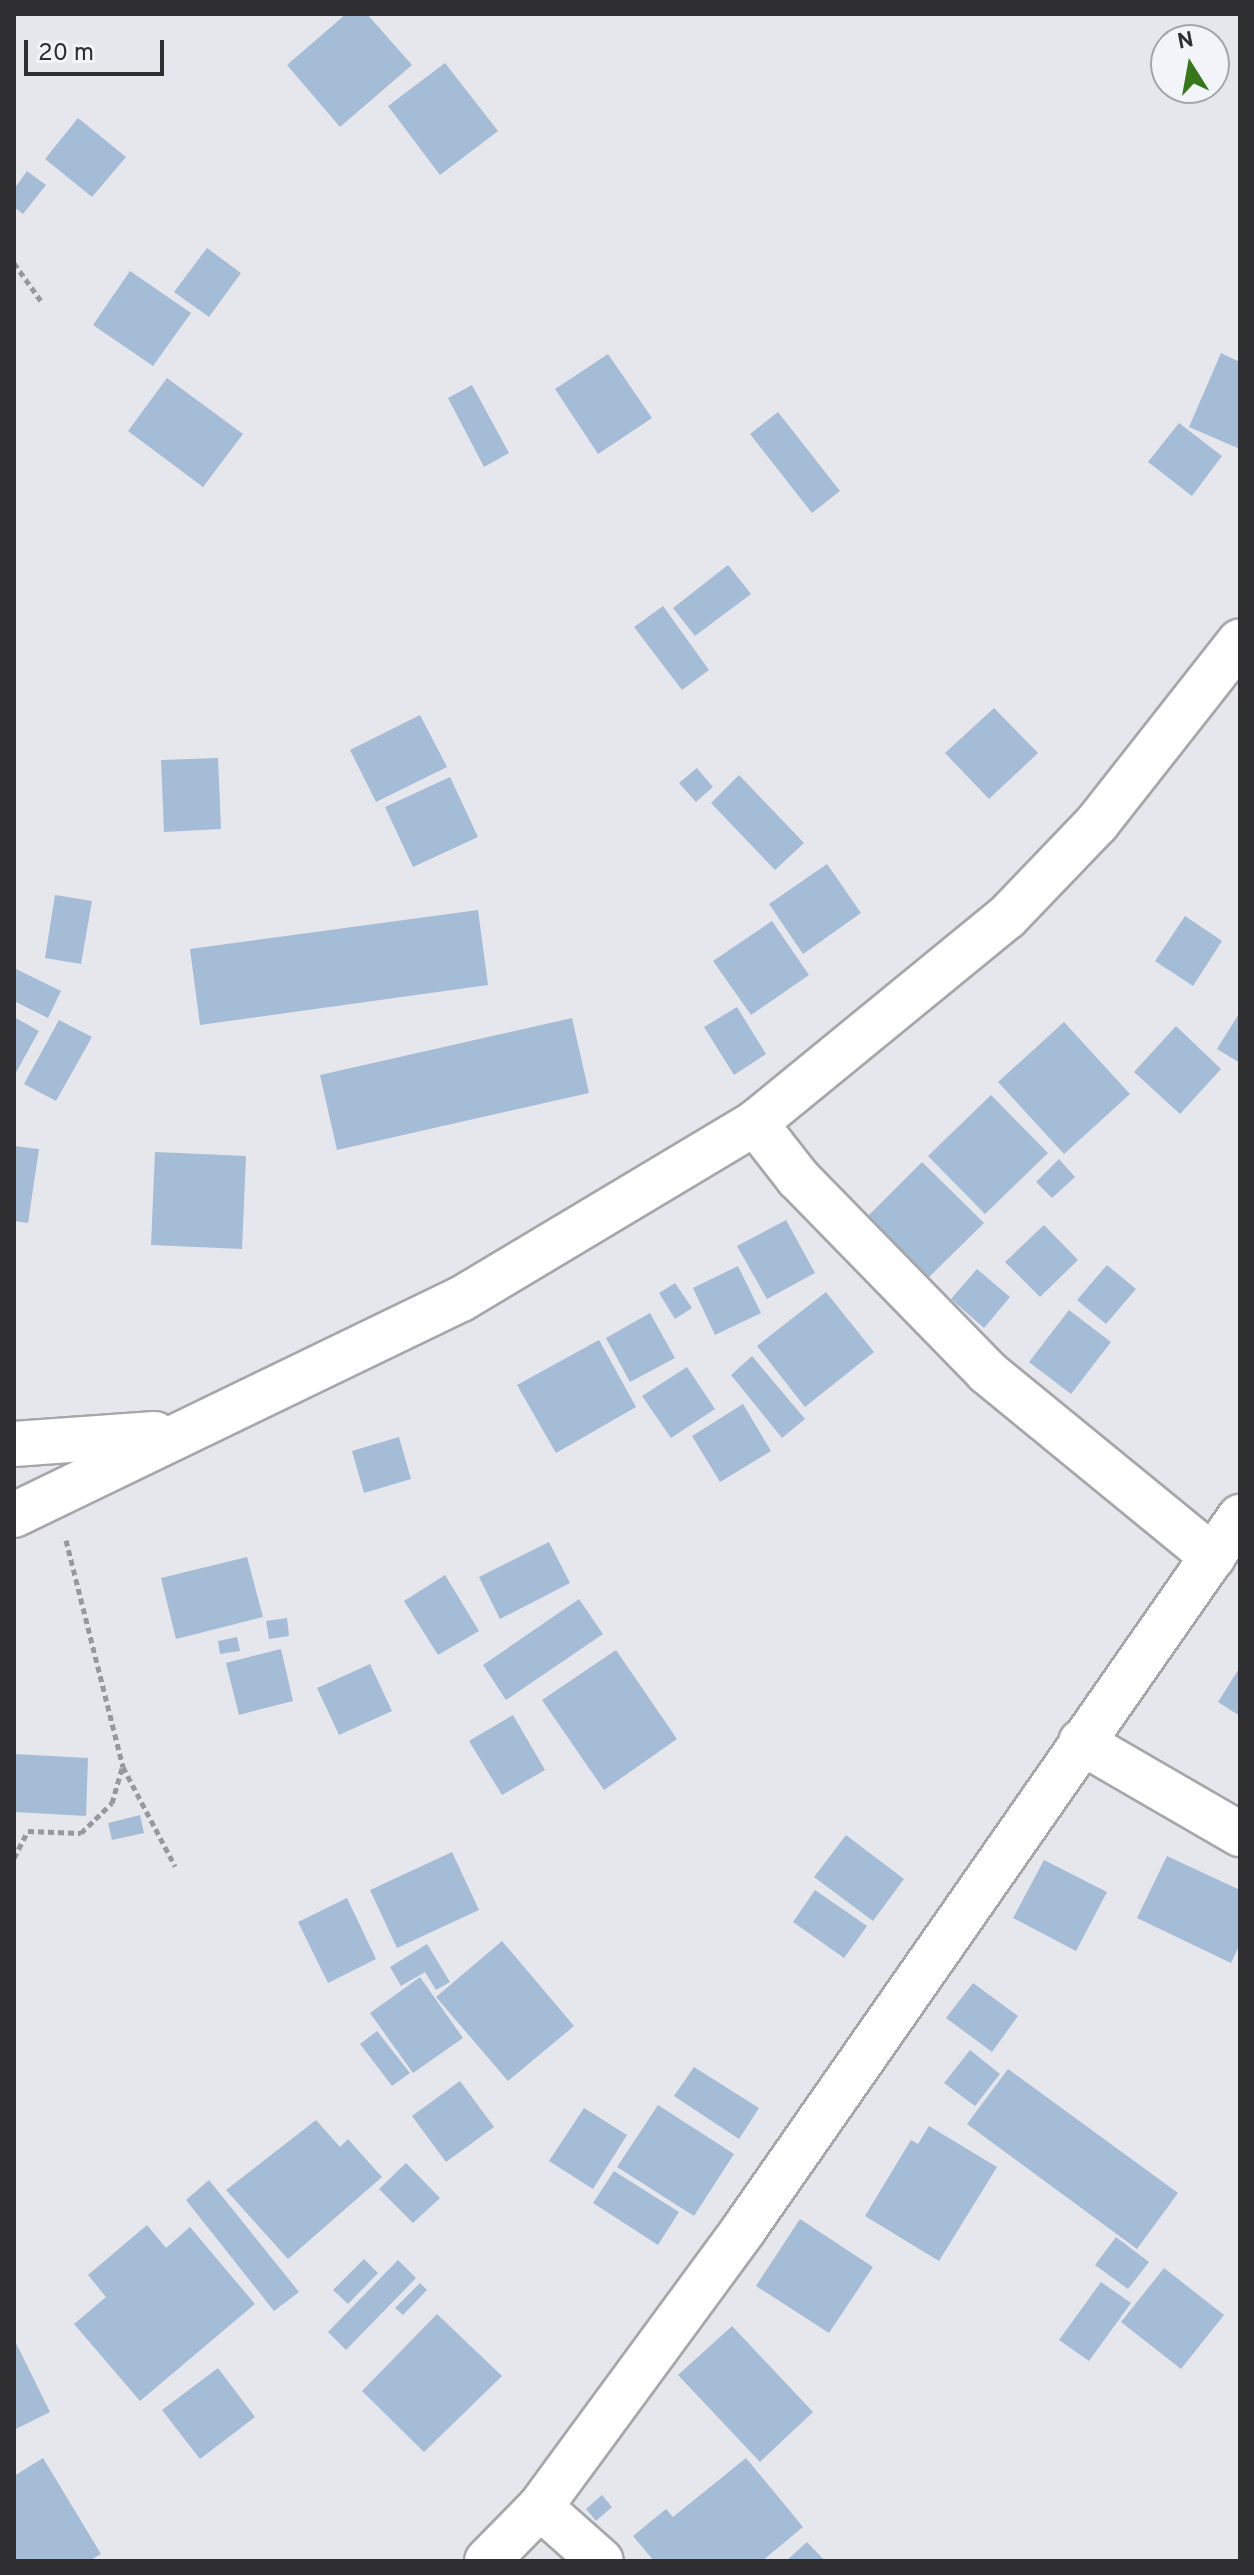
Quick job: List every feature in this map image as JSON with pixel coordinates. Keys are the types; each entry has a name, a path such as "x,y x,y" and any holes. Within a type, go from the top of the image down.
{"street":[{"path":"30,1508 176,1432 461,1299 755,1123 1007,917 1097,823 1240,641"},
{"path":"755,1123 809,1190 987,1372 1213,1557"},
{"path":"14,1444 176,1432"},
{"path":"487,2561 540,2507 754,2216 1240,1517"},
{"path":"1081,1742 1240,1834"},
{"path":"540,2507 601,2561"}],"path":[{"path":"14,263 41,301"},
{"path":"30,1508 77,1569 123,1767 175,1866"},
{"path":"14,1858 28,1831 81,1833 112,1803 123,1767"}],"building":[{"path":"346,14 367,14 412,65 340,127 287,65"},
{"path":"445,63 498,131 440,175 388,106"},
{"path":"78,118 126,157 92,197 45,159"},
{"path":"27,171 46,185 23,214 14,207 14,189"},
{"path":"207,248 241,273 209,317 174,292"},
{"path":"130,271 191,313 153,366 93,325"},
{"path":"1221,353 1240,362 1240,449 1189,427"},
{"path":"608,354 652,418 598,454 555,389"},
{"path":"167,378 243,434 203,487 128,431"},
{"path":"472,385 509,453 484,467 448,398"},
{"path":"778,412 840,491 812,513 750,434"},
{"path":"1179,423 1222,456 1192,496 1148,462"},
{"path":"728,565 751,594 695,636 673,608"},
{"path":"663,606 709,670 682,690 634,627"},
{"path":"994,708 1038,753 989,799 945,753"},
{"path":"420,715 447,767 376,802 350,750"},
{"path":"218,758 221,829 164,832 161,760"},
{"path":"697,768 713,787 696,802 679,783"},
{"path":"739,775 804,843 775,870 711,803"},
{"path":"450,777 478,837 413,867 385,807"},
{"path":"827,864 861,913 803,954 769,904"},
{"path":"55,895 92,901 81,964 45,958"},
{"path":"478,910 488,985 200,1025 190,949"},
{"path":"1185,916 1222,941 1193,986 1155,961"},
{"path":"772,921 809,975 751,1015 713,961"},
{"path":"14,968 61,991 48,1018 14,1001"},
{"path":"737,1007 766,1054 734,1075 704,1027"},
{"path":"1240,1012 1240,1063 1217,1049"},
{"path":"14,1017 39,1031 14,1076"},
{"path":"572,1018 589,1093 337,1150 320,1075"},
{"path":"59,1020 92,1037 56,1101 24,1084"},
{"path":"1064,1022 1130,1094 1064,1154 998,1082"},
{"path":"1176,1026 1221,1069 1180,1114 1134,1072"},
{"path":"991,1095 1048,1153 985,1214 928,1156"},
{"path":"14,1146 39,1149 28,1223 14,1221"},
{"path":"155,1152 246,1156 242,1249 151,1245"},
{"path":"1059,1159 1075,1177 1052,1198 1036,1182"},
{"path":"922,1162 984,1223 923,1283 862,1222"},
{"path":"786,1220 815,1273 767,1299 737,1246"},
{"path":"1044,1225 1078,1260 1040,1297 1005,1262"},
{"path":"1107,1265 1136,1289 1106,1324 1077,1300"},
{"path":"738,1266 761,1313 715,1335 693,1288"},
{"path":"977,1269 1010,1297 984,1328 951,1299"},
{"path":"675,1283 692,1308 675,1319 659,1293"},
{"path":"826,1292 874,1352 805,1407 757,1346"},
{"path":"1069,1310 1111,1342 1071,1394 1029,1362"},
{"path":"650,1313 675,1358 630,1382 606,1338"},
{"path":"599,1340 636,1407 556,1453 517,1385"},
{"path":"752,1356 805,1419 782,1438 731,1375"},
{"path":"687,1367 715,1409 671,1438 642,1396"},
{"path":"743,1404 771,1451 720,1482 692,1436"},
{"path":"399,1437 411,1479 364,1493 352,1451"},
{"path":"549,1542 570,1583 500,1619 479,1577"},
{"path":"247,1557 263,1617 176,1639 161,1578"},
{"path":"445,1575 479,1631 438,1655 404,1601"},
{"path":"579,1599 603,1634 506,1700 483,1665"},
{"path":"287,1618 289,1636 269,1639 266,1621"},
{"path":"237,1637 240,1651 220,1654 218,1641"},
{"path":"281,1649 293,1701 239,1715 226,1663"},
{"path":"616,1650 677,1739 604,1790 542,1700"},
{"path":"370,1664 392,1711 339,1735 317,1688"},
{"path":"1240,1667 1240,1716 1218,1702"},
{"path":"513,1715 545,1770 502,1795 469,1741"},
{"path":"14,1754 88,1758 86,1816 14,1812"},
{"path":"140,1815 144,1833 112,1840 108,1823"},
{"path":"846,1835 904,1879 873,1921 814,1877"},
{"path":"452,1852 479,1910 397,1948 370,1890"},
{"path":"1167,1856 1240,1890 1240,1944 1231,1963 1137,1918"},
{"path":"1044,1860 1107,1892 1076,1951 1013,1918"},
{"path":"815,1890 867,1926 844,1958 793,1922"},
{"path":"347,1898 376,1959 328,1983 298,1922"},
{"path":"502,1941 574,2026 508,2081 436,1997"},
{"path":"427,1944 450,1982 436,1990 425,1972 401,1986 390,1967"},
{"path":"420,1977 463,2038 413,2073 370,2013"},
{"path":"973,1983 1018,2016 992,2052 946,2018"},
{"path":"377,2031 410,2073 392,2086 360,2044"},
{"path":"970,2050 1000,2074 975,2106 944,2083"},
{"path":"694,2067 759,2108 739,2139 674,2096"},
{"path":"1008,2069 1178,2193 1137,2249 967,2124"},
{"path":"460,2081 494,2127 446,2162 412,2116"},
{"path":"658,2105 734,2154 694,2216 617,2167"},
{"path":"584,2108 627,2135 593,2189 549,2161"},
{"path":"316,2120 340,2147 348,2139 382,2177 288,2259 226,2190"},
{"path":"929,2126 997,2167 939,2261 865,2216 911,2140 918,2144"},
{"path":"406,2163 440,2198 413,2223 379,2189"},
{"path":"614,2171 679,2212 658,2245 593,2203"},
{"path":"209,2180 299,2292 274,2311 186,2200"},
{"path":"800,2219 873,2267 829,2333 756,2286"},
{"path":"147,2225 166,2248 190,2227 255,2304 140,2401 74,2324 106,2297 88,2275"},
{"path":"1116,2237 1149,2262 1128,2289 1095,2265"},
{"path":"364,2259 378,2273 348,2304 333,2290"},
{"path":"398,2260 416,2278 346,2350 328,2332"},
{"path":"1164,2268 1224,2315 1181,2369 1121,2322"},
{"path":"1101,2282 1131,2303 1089,2361 1059,2340"},
{"path":"420,2283 427,2290 403,2315 395,2308"},
{"path":"437,2314 502,2376 424,2452 362,2391"},
{"path":"732,2326 813,2412 760,2462 678,2375"},
{"path":"14,2339 50,2412 14,2430"},
{"path":"218,2368 255,2417 200,2459 162,2410"},
{"path":"43,2458 101,2554 89,2561 14,2561 14,2476"},
{"path":"746,2458 803,2527 762,2561 654,2561 633,2536 666,2509 673,2517"},
{"path":"602,2495 612,2507 596,2521 586,2509"},
{"path":"807,2542 825,2561 786,2561"}]}
